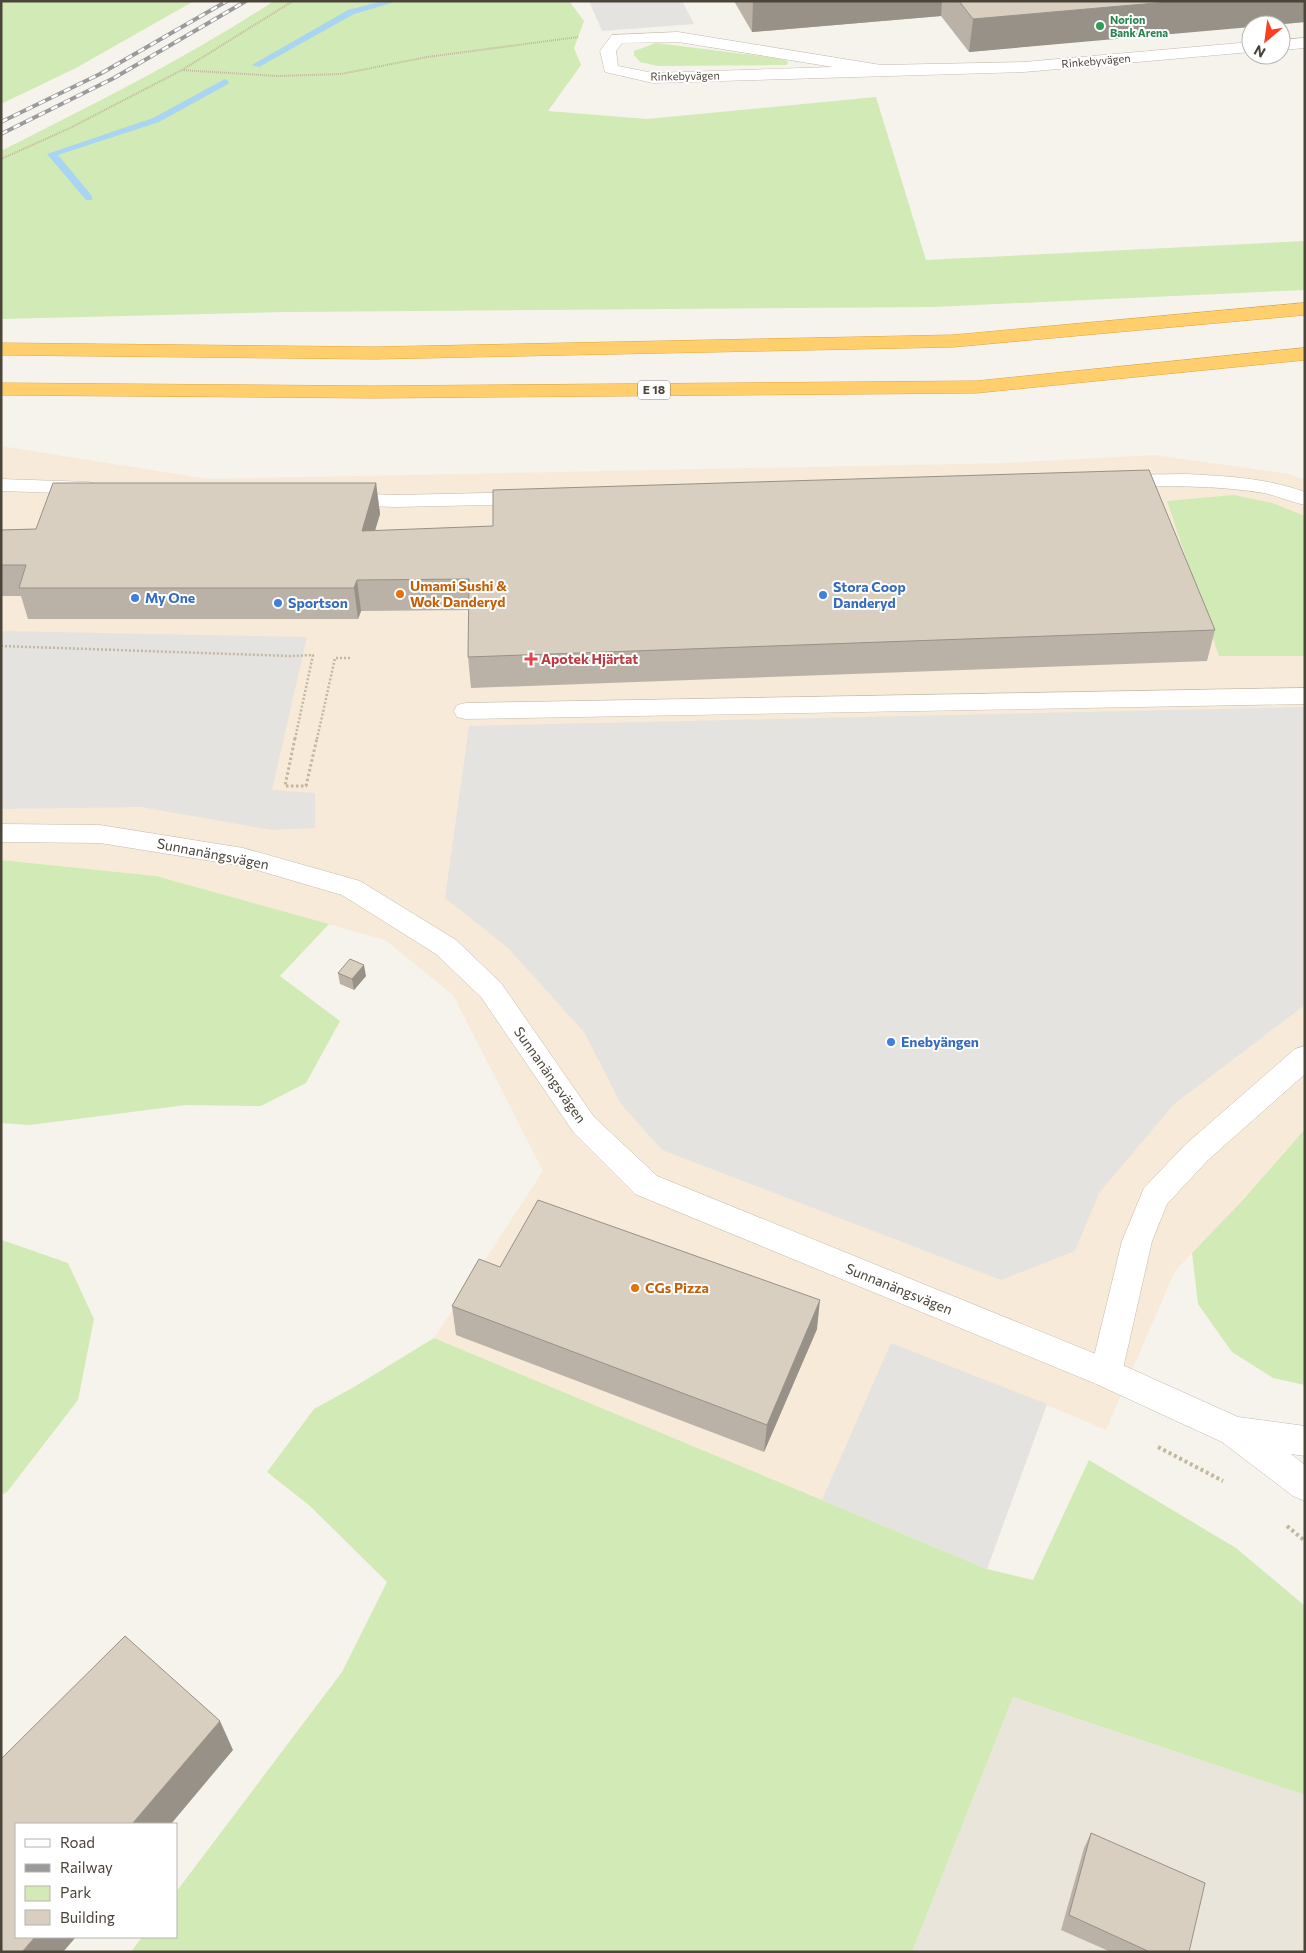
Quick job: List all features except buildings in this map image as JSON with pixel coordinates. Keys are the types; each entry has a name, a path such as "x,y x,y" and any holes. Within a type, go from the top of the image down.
{"highway":[{"path":"1,349 375,354 953,341 1305,309"},
{"name":"E 18","path":"1,389 374,392 976,386 1305,354"}],"street":[{"name":"Rinkebyvägen","path":"881,70 644,32 617,38 608,51 611,69 653,78 1024,67 1241,49"},
{"path":"1291,44 1305,43"},
{"path":"1092,482 1151,480 1234,484 1291,493 1305,499"},
{"path":"1,484 110,489"},
{"path":"317,498 396,501 556,497"},
{"path":"466,711 1305,696"},
{"name":"Sunnanängsvägen","path":"1,833 100,834 243,857 351,888 446,947 491,990 584,1125 646,1185 1106,1373 1234,1431 1305,1485"},
{"path":"1106,1373 1137,1241 1155,1197 1198,1152 1305,1057"},
{"name":"Sunnanängsvägen","path":"1234,1431 1305,1442"}],"path":[{"path":"1,159 70,128 182,70 293,1"},
{"path":"1,646 280,656 313,655 285,786 306,786 335,658 352,658"}],"shaded area":[{"path":"589,1 682,1 694,24 602,31"},
{"name":"Enebyängen","path":"1,446 208,479 1006,463 1154,455 1289,474 1305,480 1305,1129 1242,1201 1175,1271 1106,1430 1047,1405 987,1569 434,1338 543,1171 453,995 385,940 156,876 1,860"},
{"path":"1,631 307,637 272,790 315,793 315,828 272,830 141,807 1,809"},
{"name":"Enebyängen","path":"1305,707 1305,1005 1174,1104 1099,1193 1075,1251 1001,1280 662,1150 621,1104 584,1032 508,948 445,898 469,726"},
{"path":"891,1343 1047,1404 987,1569 822,1500"},
{"path":"1013,1697 1305,1795 1305,1952 912,1952"}],"green space":[{"path":"1,1 194,1 76,68 1,104"},
{"path":"274,1 569,1 584,21 574,48 581,65 548,111 647,119 876,97 926,260 1305,241 1305,290 933,307 288,312 1,319 1,151 174,61"},
{"path":"656,43 788,61 787,65 658,66 640,62 634,55 634,51"},
{"path":"1234,495 1272,503 1305,516 1305,656 1219,656 1167,501"},
{"path":"1,860 156,876 329,924 280,976 340,1021 306,1083 261,1106 186,1105 30,1125 1,1123"},
{"path":"1305,1129 1305,1385 1273,1378 1232,1352 1198,1304 1192,1253 1242,1201"},
{"path":"2,1240 68,1263 94,1319 78,1400 7,1492 1,1495"},
{"path":"434,1338 987,1569 1033,1580 1089,1460 1236,1548 1305,1606 1305,1795 1013,1697 912,1952 131,1952 141,1938 178,1938 178,1889 342,1672 387,1582 310,1506 267,1472 314,1409"}],"waterway":[{"path":"256,65 351,12 394,1"},
{"path":"89,198 52,154 156,120 225,82"}],"railway":[{"path":"1,122 100,74 227,1"},
{"path":"1,134 114,78 246,1"}],"place":[{"name":"Norion Bank Arena","path":"1100,26"},
{"name":"Umami Sushi & Wok Danderyd","path":"400,594"},
{"name":"Stora Coop Danderyd","path":"823,595"},
{"name":"My One","path":"135,598"},
{"name":"Sportson","path":"278,603"},
{"name":"Apotek Hjärtat","path":"531,659"},
{"name":"Enebyängen","path":"891,1042"},
{"name":"CGs Pizza","path":"635,1288"}]}
